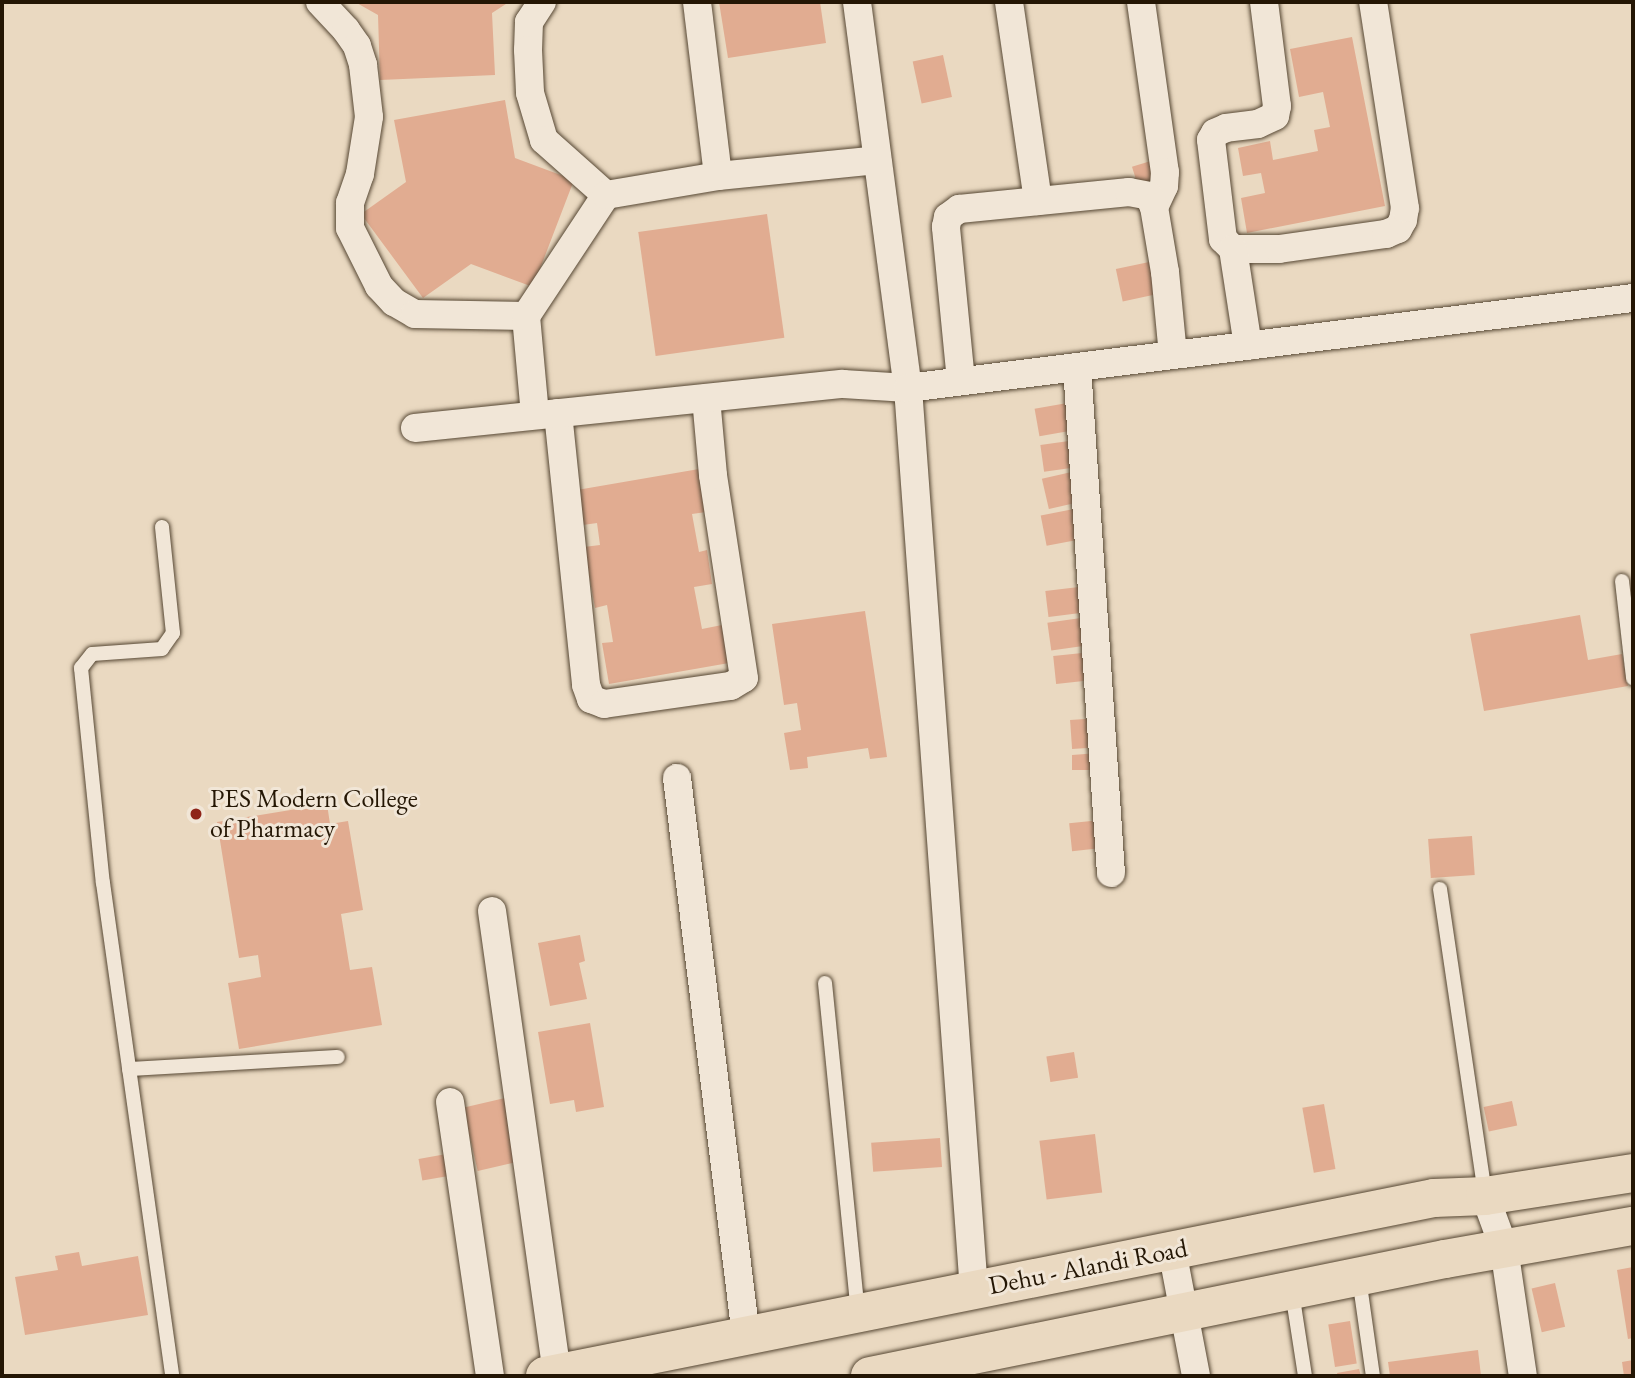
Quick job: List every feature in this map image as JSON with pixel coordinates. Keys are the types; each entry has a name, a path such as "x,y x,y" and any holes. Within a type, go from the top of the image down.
{"main road":[{"name":"Dehu - Alandi Road","path":"551,1375 1434,1198 1485,1196 1633,1173"},
{"path":"870,1376 1504,1248 1633,1226"}],"street":[{"path":"320,2 357,46 363,65 369,117 360,174 349,203 351,228 379,286 394,302 415,314 526,316"},
{"path":"542,2 529,22 528,50 530,93 544,140 606,195"},
{"path":"697,2 718,176"},
{"path":"857,2 908,388 974,1290"},
{"path":"1009,2 1038,201"},
{"path":"1141,2 1164,172 1164,186 1154,207"},
{"path":"1248,346 1233,249 1223,239 1210,140 1215,133 1226,128 1258,124 1275,116 1277,106 1264,2"},
{"path":"1233,249 1279,249 1387,234 1398,229 1405,208 1373,2"},
{"path":"706,398 713,475 744,678 732,686 604,704 591,699 586,685 546,414 526,316 606,195 718,176 877,160"},
{"path":"961,381 946,239 948,217 959,209 1141,192 1149,196 1154,207 1165,272 1173,355"},
{"path":"415,428 843,384 908,388 1633,298"},
{"path":"1077,367 1111,873"},
{"path":"677,778 746,1336"},
{"path":"492,911 551,1375"},
{"path":"450,1102 490,1376"},
{"path":"1485,1196 1504,1248 1523,1376"},
{"path":"1172,1250 1196,1376"}],"lane":[{"path":"162,527 173,633 162,649 92,654 81,668 103,883 172,1376"},
{"path":"1622,581 1633,678"},
{"path":"1440,889 1485,1196"},
{"path":"825,983 859,1313"},
{"path":"129,1069 338,1057"},
{"path":"1359,1277 1373,1376"},
{"path":"1292,1291 1305,1376"}],"building":[{"path":"355,2 509,2 492,13 495,75 380,80 378,15"},
{"path":"719,2 820,2 826,43 728,58"},
{"path":"1352,37 1385,206 1247,233 1241,198 1265,193 1261,173 1243,176 1238,148 1270,141 1273,160 1318,151 1314,130 1330,127 1323,92 1299,97 1290,49"},
{"path":"943,55 952,97 922,104 913,61"},
{"path":"505,100 515,158 574,180 533,287 471,264 423,298 361,214 406,182 394,120"},
{"path":"1154,160 1160,180 1138,187 1132,167"},
{"path":"767,214 784,338 656,356 638,232"},
{"path":"1154,261 1161,293 1123,301 1116,269"},
{"path":"1073,402 1078,430 1039,436 1035,409"},
{"path":"1076,440 1080,467 1044,472 1040,445"},
{"path":"699,469 706,512 692,514 699,552 707,550 712,584 694,587 702,629 722,625 729,663 609,684 602,643 613,642 607,605 595,608 584,547 600,545 597,523 583,525 577,490"},
{"path":"1076,471 1083,501 1049,509 1042,479"},
{"path":"1079,508 1085,538 1047,546 1041,515"},
{"path":"1087,586 1090,612 1048,617 1045,591"},
{"path":"865,611 887,757 870,759 868,748 807,757 808,768 790,770 784,733 801,730 797,703 784,705 772,624"},
{"path":"1580,615 1588,660 1622,654 1628,686 1484,711 1470,634"},
{"path":"1088,617 1092,645 1051,650 1047,623"},
{"path":"1092,652 1095,680 1056,684 1053,656"},
{"path":"1100,718 1102,747 1072,749 1070,720"},
{"path":"1098,753 1099,770 1072,770 1072,755"},
{"path":"327,804 330,824 348,821 363,910 341,914 350,970 372,967 382,1025 239,1049 228,983 261,977 258,955 239,958 217,822"},
{"path":"1101,820 1104,848 1072,851 1069,823"},
{"path":"1472,836 1475,875 1431,878 1428,839"},
{"path":"580,935 585,961 579,963 587,999 550,1006 538,943"},
{"path":"590,1023 604,1107 576,1112 574,1100 550,1104 538,1032"},
{"path":"1074,1052 1078,1078 1050,1082 1046,1056"},
{"path":"505,1098 520,1161 478,1171 463,1108"},
{"path":"1512,1101 1517,1125 1489,1131 1484,1107"},
{"path":"1324,1104 1335,1169 1314,1173 1302,1108"},
{"path":"1095,1134 1102,1193 1047,1199 1039,1141"},
{"path":"940,1138 942,1167 873,1172 871,1143"},
{"path":"452,1153 456,1175 422,1181 419,1159"},
{"path":"79,1252 82,1266 138,1256 148,1315 25,1335 15,1277 58,1270 55,1256"},
{"path":"1633,1267 1633,1338 1628,1339 1617,1270"},
{"path":"1555,1283 1565,1327 1542,1332 1532,1288"},
{"path":"1350,1321 1357,1363 1335,1367 1328,1324"},
{"path":"1478,1350 1481,1376 1390,1376 1388,1362"},
{"path":"1633,1360 1633,1376 1624,1376 1622,1362"},
{"path":"1359,1369 1361,1376 1338,1376 1337,1373"}],"place":[{"name":"PES Modern College of Pharmacy","path":"196,814"}]}
